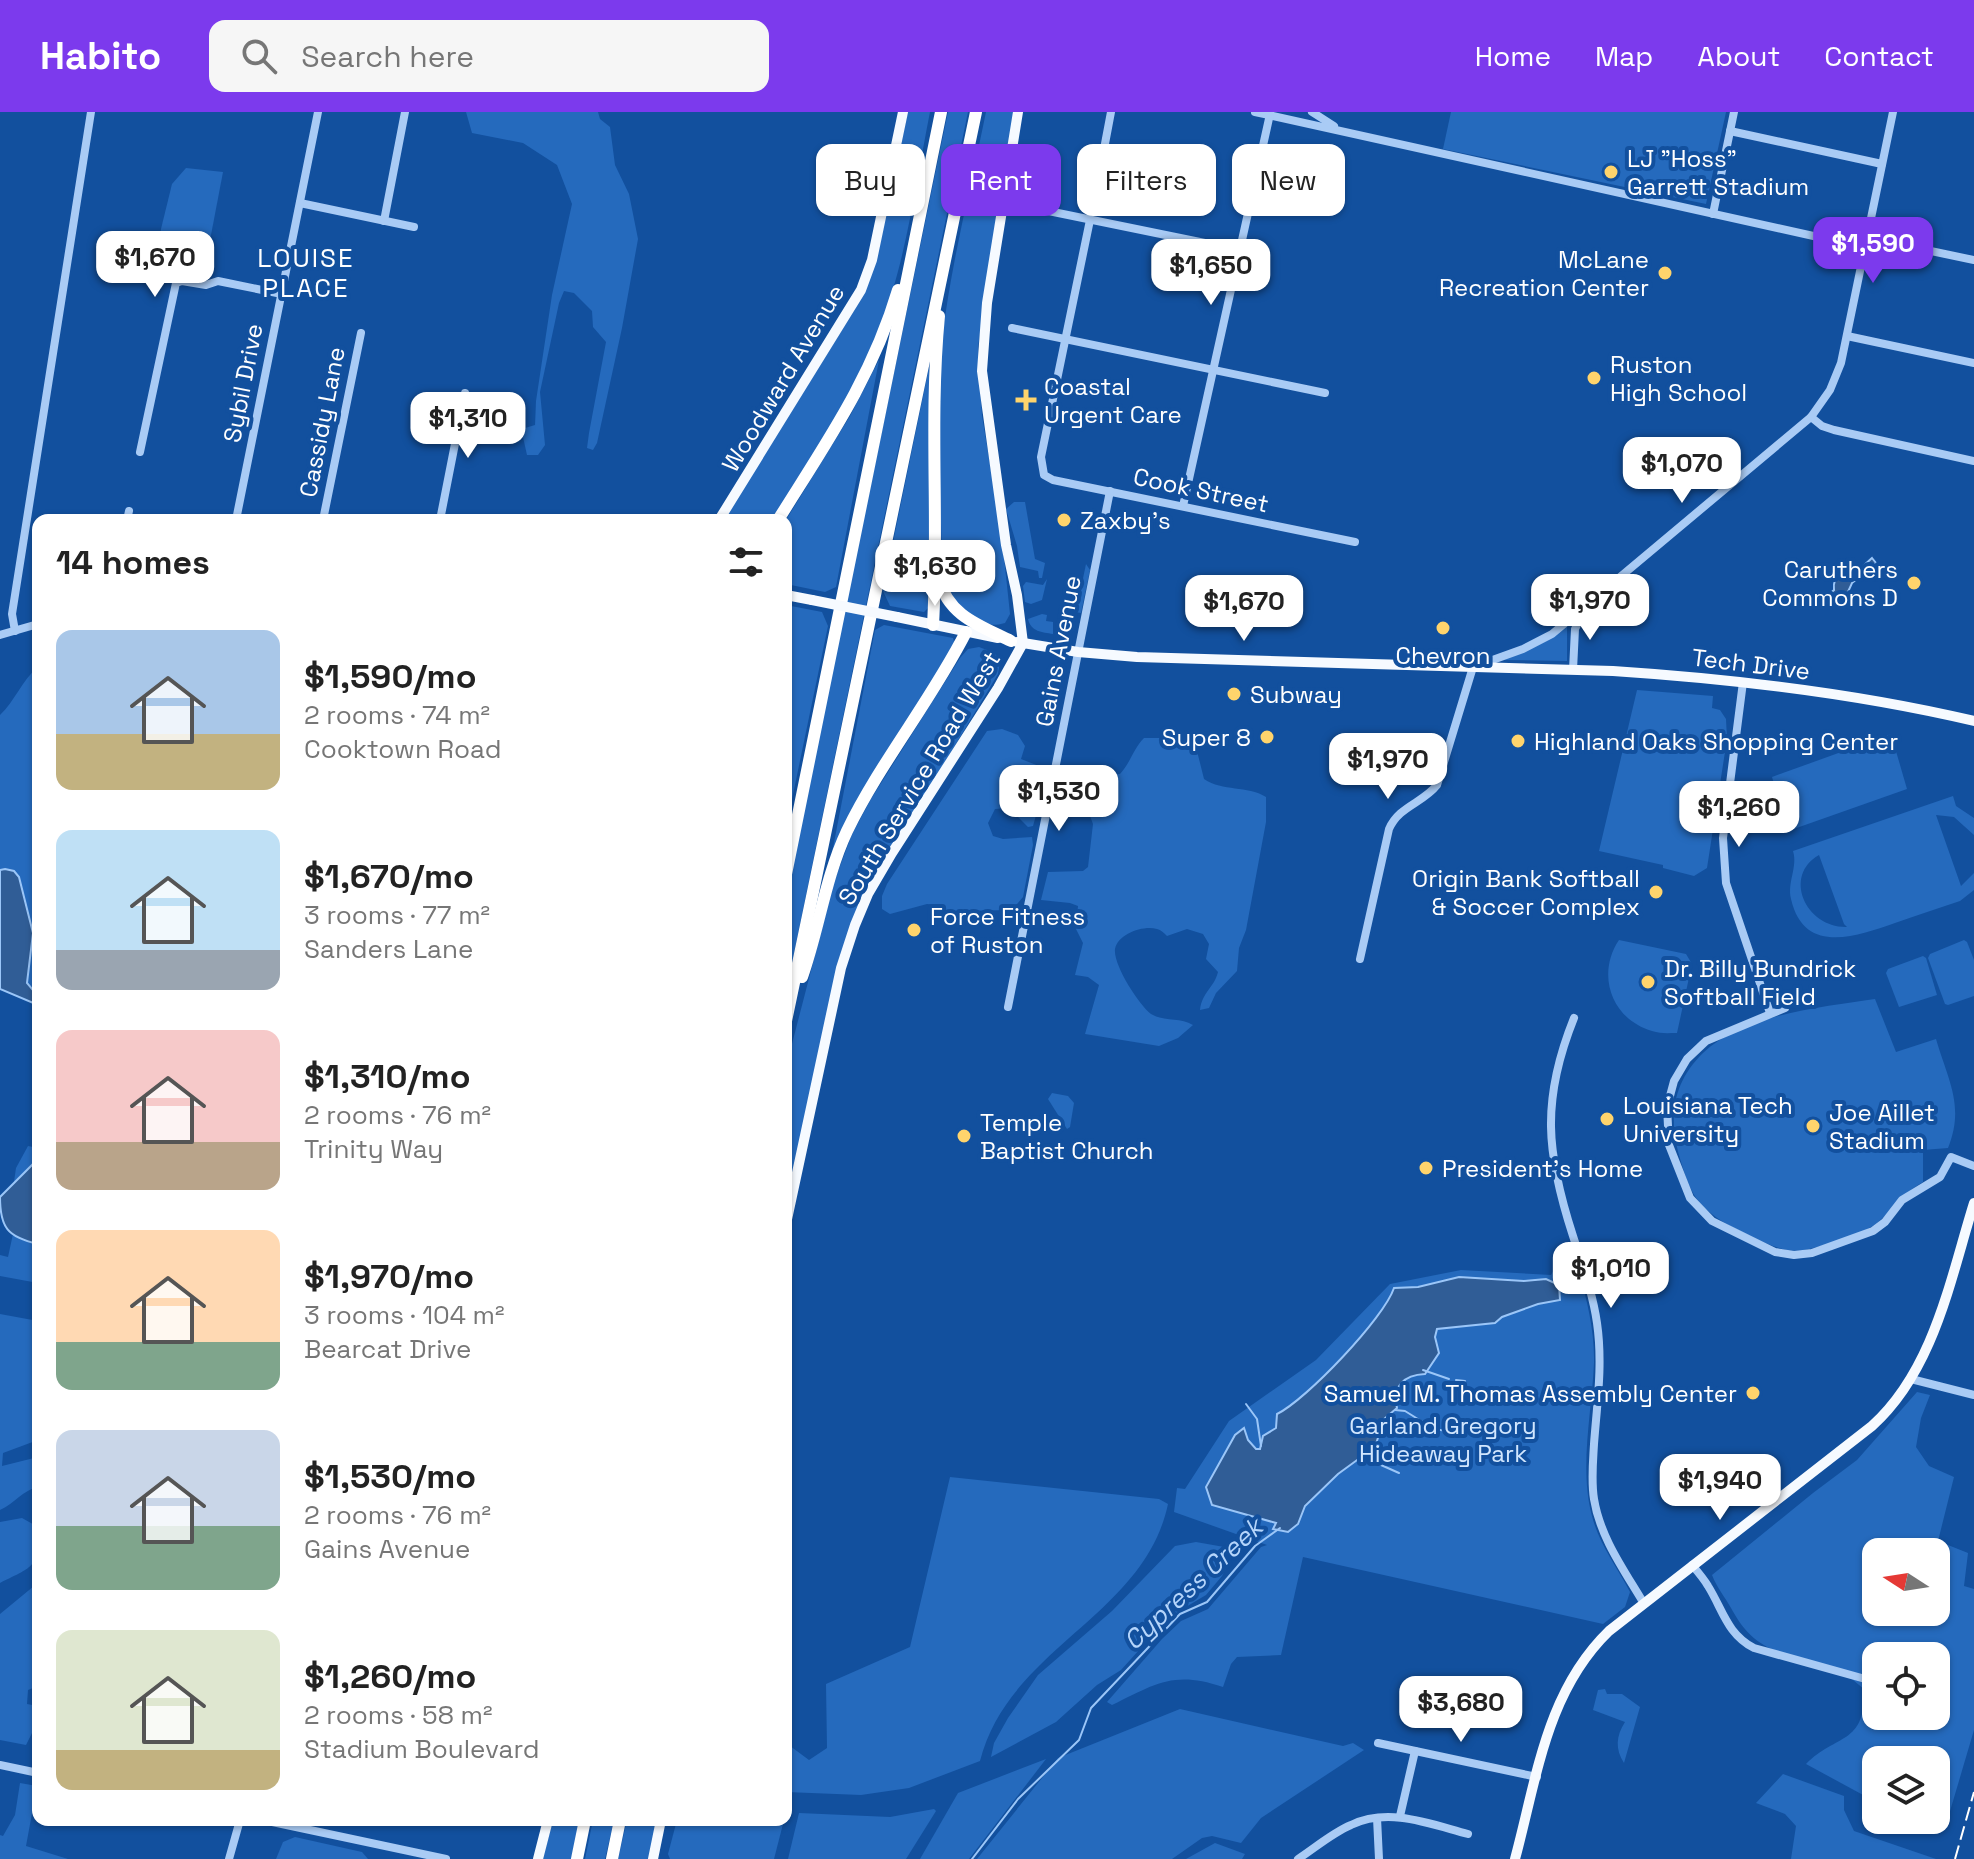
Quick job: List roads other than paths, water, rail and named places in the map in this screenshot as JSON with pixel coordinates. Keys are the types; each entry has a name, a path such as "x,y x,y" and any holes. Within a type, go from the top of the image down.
{"highway":[{"path":"792,845 941,112"},
{"path":"792,991 976,112"},
{"path":"782,514 847,412 864,379 896,297 920,218"},
{"path":"933,625 936,569 934,400 945,256"},
{"path":"936,569 941,589 954,610 966,620 1017,642"},
{"path":"792,1003 845,835 966,632"},
{"path":"577,1859 584,1826"},
{"path":"612,1859 619,1826"}],"main road":[{"name":"Woodward Avenue","path":"723,514 861,290 872,260 903,112"},
{"name":"South Service Road West","path":"1013,144 1018,112"},
{"name":"South Service Road West","path":"792,1196 841,968 855,925 868,894 892,853 998,688 1017,642 1017,595 1004,531 982,371 987,303 1002,216"},
{"name":"Tech Drive","path":"792,596 1078,652 1137,657 1642,673 1743,682 1877,701 1974,721"},
{"path":"1515,1859 1554,1714 1573,1673 1599,1640 1643,1602 1872,1426 1895,1403 1911,1379 1937,1321 1974,1203"},
{"path":"538,1859 546,1826"},
{"path":"653,1859 660,1826"}],"street":[{"path":"15,631 12,614 91,112"},
{"name":"Sybil Drive","path":"237,514 318,112"},
{"path":"384,221 405,112"},
{"path":"1105,144 1111,112"},
{"path":"1255,112 1294,116 1349,133 1863,247 1883,241 1974,260"},
{"path":"1312,112 1349,133"},
{"path":"1713,214 1734,112"},
{"path":"1360,959 1389,829 1398,814 1437,785 1473,667 1537,643 1588,607 1811,417 1835,379 1847,336 1893,112"},
{"path":"1183,506 1272,113"},
{"path":"1730,131 1882,164"},
{"path":"300,203 414,227"},
{"path":"1061,214 1239,250"},
{"path":"1065,339 1090,220"},
{"path":"140,452 176,283 206,285 218,281 282,294"},
{"path":"1012,328 1325,393"},
{"name":"Cassidy Lane","path":"324,514 361,333"},
{"path":"1847,336 1974,363"},
{"name":"Cook Street","path":"1065,339 1041,457 1044,475 1053,480 1355,542"},
{"path":"441,514 465,393"},
{"path":"1811,417 1822,426 1834,430 1974,461"},
{"name":"Gains Avenue","path":"1008,1007 1110,491"},
{"path":"1573,670 1575,629 1588,607"},
{"path":"0,635 32,626"},
{"path":"1743,682 1723,838 1723,867 1770,1013"},
{"path":"1785,1008 1719,1034 1696,1048 1680,1069 1669,1094 1667,1134 1675,1165 1690,1198 1712,1221 1775,1252 1794,1255 1812,1253 1873,1231 1885,1222 1902,1200 1940,1177 1951,1157 1974,1166"},
{"path":"1574,1018 1552,1089 1551,1151 1597,1320 1600,1363 1593,1465 1595,1507 1612,1550 1643,1602"},
{"path":"1911,1379 1974,1395"},
{"path":"1692,1565 1708,1585 1725,1621 1739,1640 1754,1648 1862,1678"},
{"path":"1378,1743 1537,1777"},
{"path":"1400,1816 1415,1751"},
{"path":"0,1765 32,1772"},
{"path":"1298,1859 1354,1823 1377,1818 1400,1816 1468,1834"},
{"path":"1377,1818 1379,1859"},
{"path":"229,1859 238,1826"},
{"path":"291,1826 446,1859"}],"waterway":[{"path":"1423,1370 1449,1379"},
{"path":"1456,1380 1465,1381"},
{"path":"1246,1404 1257,1419 1261,1446"},
{"path":"1395,1410 1405,1411 1434,1429 1460,1433"},
{"path":"1360,1458 1399,1473"},
{"name":"Cypress Creek","path":"972,1859 1018,1799 1079,1740 1091,1708 1180,1614 1207,1602 1255,1546 1280,1528"}],"railway":[{"path":"1955,1859 1974,1792"}],"place":[{"name":"LJ \"Hoss\" Garrett Stadium","path":"1611,172"},
{"name":"McLane Recreation Center","path":"1665,273"},
{"name":"Ruston High School","path":"1594,378"},
{"name":"Coastal Urgent Care","path":"1026,400"},
{"name":"Zaxby's","path":"1064,520"},
{"name":"Caruthers Commons D","path":"1914,583"},
{"name":"Chevron","path":"1443,628"},
{"name":"Subway","path":"1234,694"},
{"name":"Super 8","path":"1267,737"},
{"name":"Highland Oaks Shopping Center","path":"1518,741"},
{"name":"Origin Bank Softball & Soccer Complex","path":"1656,892"},
{"name":"Force Fitness of Ruston","path":"914,930"},
{"name":"Dr. Billy Bundrick Softball Field","path":"1648,982"},
{"name":"Louisiana Tech University","path":"1607,1119"},
{"name":"Joe Aillet Stadium","path":"1813,1126"},
{"name":"Temple Baptist Church","path":"964,1136"},
{"name":"President's Home","path":"1426,1168"},
{"name":"Samuel M. Thomas Assembly Center","path":"1753,1393"}],"district":[{"name":"LOUISE PLACE","path":"306,273"}],"park label":[{"name":"Garland Gregory Hideaway Park","path":"1443,1439"}]}
